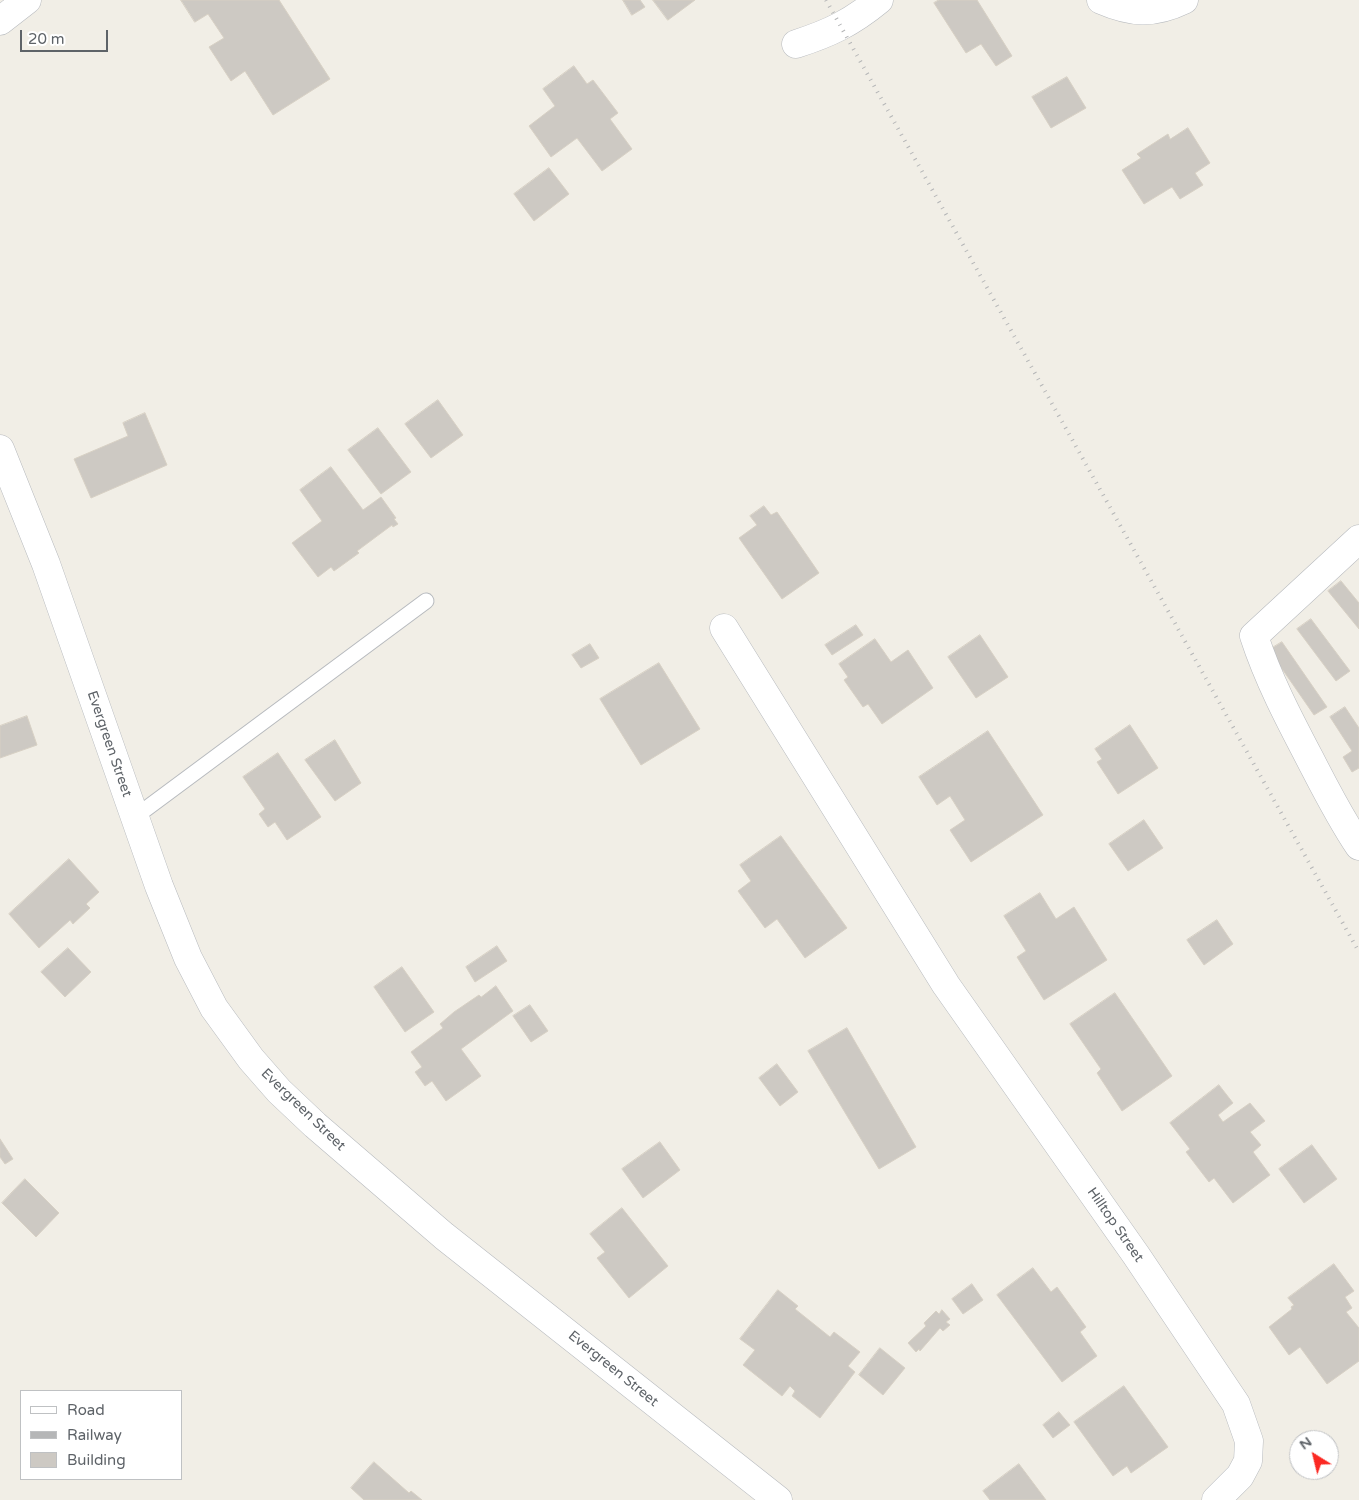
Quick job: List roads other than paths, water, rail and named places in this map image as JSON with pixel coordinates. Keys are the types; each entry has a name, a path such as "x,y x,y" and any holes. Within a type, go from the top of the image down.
{"street":[{"path":"0,21 27,0"},
{"path":"796,44 833,32 862,14 879,0"},
{"path":"1101,0 1124,10 1149,10 1171,6 1184,0"},
{"name":"Evergreen Street","path":"0,449 46,564 134,817 177,931 214,1008 251,1059 278,1091 315,1125 444,1236 530,1301 591,1353 778,1500"},
{"path":"1359,538 1254,636 1266,671 1295,732 1343,822 1359,846"},
{"name":"Hilltop Street","path":"724,628 946,985 1136,1255 1236,1404 1249,1441 1248,1461 1240,1476 1216,1500"}],"lane":[{"path":"134,817 426,601"}],"railway":[{"path":"826,0 1359,952"}]}
